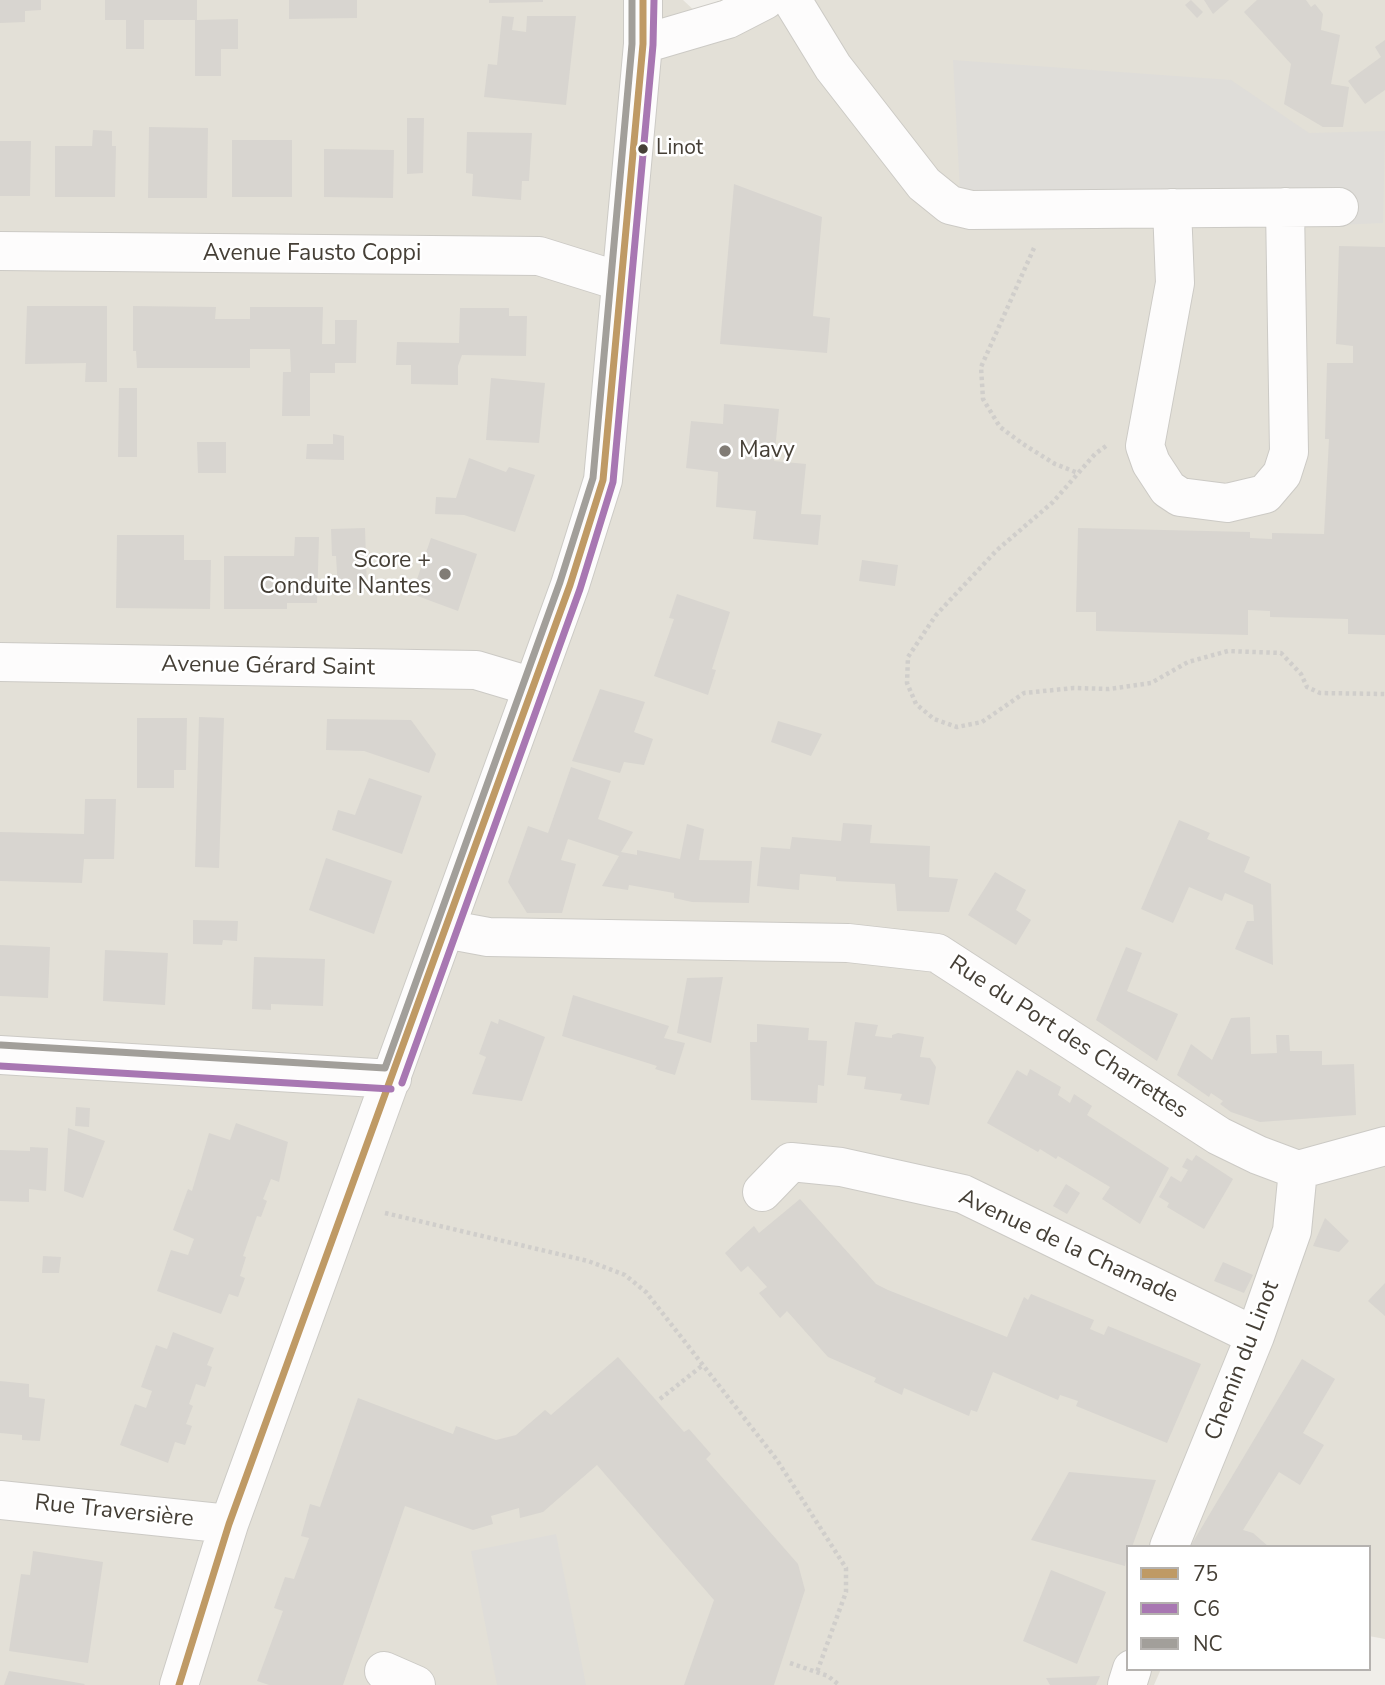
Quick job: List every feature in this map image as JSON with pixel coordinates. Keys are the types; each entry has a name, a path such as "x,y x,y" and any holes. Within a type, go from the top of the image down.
{"street":[{"path":"186,1683 229,1524 570,585 603,480 619,281 643,44 643,0"},
{"path":"643,44 728,19 765,0"},
{"path":"792,0 833,67 924,184 950,205 971,210 1339,207"},
{"path":"1172,208 1175,283 1145,446 1151,464 1168,489 1180,497 1227,503 1265,494 1282,474 1289,452 1285,207"},
{"name":"Avenue Fausto Coppi","path":"0,251 539,256 619,281"},
{"name":"Avenue Gérard Saint","path":"0,662 476,670 533,687"},
{"name":"Rue du Port des Charrettes","path":"445,929 488,937 848,943 937,953 1219,1136 1298,1170"},
{"path":"0,1055 392,1079"},
{"path":"1298,1170 1385,1146"},
{"name":"Avenue de la Chamade","path":"762,1192 791,1162 841,1167 963,1194 1255,1336"},
{"name":"Chemin du Linot","path":"1170,1545 1255,1336 1292,1231 1298,1170"},
{"name":"Rue Traversière","path":"0,1500 229,1524"}],"path":[{"path":"1052,209 981,367 983,399 1000,426 1023,444 1055,464 1078,473"},
{"path":"1147,433 1114,440 1095,454 1053,502 997,550 936,615 908,657 907,683 916,704 934,719 957,727 982,722 1024,693 1074,688 1109,689 1151,683 1188,662 1228,651 1282,653 1301,674 1307,687 1321,693 1385,694"},
{"path":"385,1212 588,1261 625,1275 646,1292 777,1460 846,1568 846,1592 817,1672"},
{"path":"660,1399 703,1365"},
{"path":"790,1663 817,1672 839,1685"}],"shaded area":[{"path":"0,0 683,0 697,13 720,0 1385,0 1385,1639 1371,1636 1371,1545 1126,1545 1126,1671 1160,1671 1154,1685 0,1685"},
{"path":"953,60 1231,80 1309,133 1385,131 1383,223 1314,226 1285,188 960,191"},
{"path":"556,1534 586,1685 497,1685 471,1551"}],"building":[{"path":"0,0 41,0 41,10 25,11 25,22 0,23"},
{"path":"105,0 197,0 197,20 238,19 238,49 221,49 221,76 195,76 195,20 144,20 144,49 126,49 126,20 105,20"},
{"path":"289,0 357,0 357,18 289,19"},
{"path":"489,0 543,0 543,2 489,3"},
{"path":"1191,0 1203,12 1197,18 1185,5"},
{"path":"1204,0 1229,0 1213,14"},
{"path":"1257,0 1306,0 1311,7 1315,4 1323,14 1321,30 1340,35 1331,84 1349,87 1343,127 1323,127 1284,104 1291,64 1244,12"},
{"path":"502,16 514,17 512,30 526,32 527,16 576,16 566,105 484,97 488,64 497,65"},
{"path":"1385,40 1385,90 1365,104 1348,81 1381,57 1375,47"},
{"path":"407,118 424,118 423,173 407,174"},
{"path":"149,127 208,128 207,198 148,198"},
{"path":"93,130 112,131 112,146 116,146 115,197 55,197 55,146 92,146"},
{"path":"467,132 532,133 529,181 522,181 521,200 472,196 473,174 466,173"},
{"path":"232,140 292,140 292,197 232,197"},
{"path":"0,141 31,141 30,196 0,196"},
{"path":"324,149 394,150 393,198 324,197"},
{"path":"734,184 822,217 813,316 830,318 827,353 720,344"},
{"path":"1339,246 1385,247 1385,635 1348,634 1348,619 1270,617 1270,611 1248,610 1248,635 1096,631 1096,612 1076,612 1078,528 1250,532 1250,538 1272,539 1272,533 1324,534 1329,439 1325,439 1327,363 1353,363 1353,346 1336,344"},
{"path":"27,306 107,306 107,382 85,382 86,363 25,364"},
{"path":"133,306 216,307 215,319 250,319 250,307 323,307 322,344 335,344 335,320 357,320 356,363 335,363 335,373 310,373 310,416 282,416 283,372 291,372 290,349 250,349 250,368 137,368 136,351 133,351"},
{"path":"460,308 509,308 509,316 527,316 526,356 462,355 458,366 458,385 411,384 411,365 396,365 397,342 459,343"},
{"path":"491,378 545,383 539,443 486,440"},
{"path":"119,388 137,388 137,457 118,457"},
{"path":"724,404 779,409 774,461 806,464 801,514 821,515 818,545 753,539 756,511 716,507 718,472 686,468 691,421 723,424"},
{"path":"333,434 344,436 344,460 306,459 307,444 333,444"},
{"path":"197,442 226,442 226,473 198,473"},
{"path":"469,458 506,472 509,467 535,475 515,532 464,515 435,514 436,497 456,498"},
{"path":"365,528 367,589 338,590 331,529"},
{"path":"117,535 184,535 184,560 211,560 210,609 116,608"},
{"path":"295,537 319,537 317,603 287,603 287,609 224,609 224,556 294,556"},
{"name":"Score + Conduite Nantes","path":"431,538 477,554 458,611 412,594"},
{"path":"862,560 898,565 895,586 859,581"},
{"path":"677,594 730,612 712,669 716,670 708,695 654,676 674,619 669,618"},
{"path":"600,689 645,702 634,732 653,739 644,765 624,762 620,773 572,761"},
{"path":"199,717 224,718 219,868 195,867"},
{"path":"137,718 187,718 186,770 174,770 174,788 137,788"},
{"path":"327,719 411,720 436,754 429,773 364,751 326,750"},
{"path":"778,721 822,734 811,756 771,742"},
{"path":"571,767 611,781 598,819 633,832 621,852 637,855 637,850 680,859 687,824 704,829 699,860 752,861 749,903 692,902 674,898 674,893 629,885 628,890 602,886 619,856 568,839 561,860 576,864 562,913 527,913 508,882 528,826 548,833"},
{"path":"369,778 422,796 402,854 332,830 338,810 355,815"},
{"path":"85,799 116,799 114,859 84,859 82,883 0,881 0,832 84,834"},
{"path":"1179,820 1210,833 1207,839 1250,857 1244,872 1271,884 1273,965 1235,949 1247,921 1254,921 1253,905 1225,893 1222,901 1189,887 1173,923 1141,909"},
{"path":"843,823 872,825 870,843 930,846 929,877 958,879 949,912 897,911 895,884 836,881 836,877 800,874 799,890 757,886 761,847 790,849 792,837 841,841"},
{"path":"326,858 392,881 374,934 309,910"},
{"path":"995,872 1026,890 1016,910 1031,920 1016,945 968,915"},
{"path":"193,920 238,921 237,941 223,940 222,945 193,944"},
{"path":"0,945 50,947 48,998 0,996"},
{"path":"1126,947 1142,953 1127,991 1178,1014 1157,1061 1096,1020"},
{"path":"105,950 168,953 165,1005 103,1001"},
{"path":"254,957 325,959 323,1006 271,1004 271,1010 252,1009"},
{"path":"723,977 711,1043 677,1033 687,978"},
{"path":"573,995 669,1026 664,1038 685,1043 675,1075 655,1069 657,1066 562,1036"},
{"path":"1250,1017 1251,1054 1277,1053 1276,1035 1289,1035 1290,1051 1322,1051 1322,1065 1354,1064 1356,1115 1260,1122 1231,1112 1220,1104 1223,1101 1211,1093 1209,1097 1177,1075 1191,1044 1212,1060 1231,1018"},
{"path":"499,1019 545,1037 522,1101 472,1094 486,1057 479,1054 491,1021 498,1024"},
{"path":"855,1022 878,1025 875,1036 892,1038 892,1035 898,1033 924,1037 920,1057 930,1058 936,1067 929,1105 900,1100 902,1094 864,1089 866,1077 847,1075"},
{"path":"757,1024 809,1028 808,1040 827,1041 824,1086 818,1085 817,1103 751,1100 750,1042 757,1042"},
{"path":"1030,1069 1061,1087 1058,1095 1070,1103 1074,1094 1092,1106 1087,1115 1169,1168 1140,1224 1102,1199 1110,1187 1058,1156 1056,1159 1040,1149 1038,1152 987,1123 1017,1070 1027,1076"},
{"path":"76,1107 90,1108 89,1127 75,1126"},
{"path":"236,1123 288,1142 279,1182 271,1179 263,1199 267,1201 261,1217 257,1216 243,1256 246,1257 240,1276 245,1278 238,1297 229,1294 221,1314 157,1291 171,1250 188,1255 194,1239 173,1230 188,1189 192,1191 209,1133 230,1140"},
{"path":"68,1128 105,1141 83,1198 64,1191"},
{"path":"30,1147 48,1148 46,1191 29,1189 29,1202 0,1201 0,1150 30,1151"},
{"path":"1196,1155 1233,1179 1204,1229 1167,1207 1169,1203 1159,1197 1171,1176 1181,1182 1188,1170 1182,1167 1187,1158 1192,1161"},
{"path":"1066,1184 1080,1193 1067,1214 1053,1206"},
{"path":"800,1199 876,1284 888,1290 1007,1337 1024,1297 1028,1300 1031,1294 1094,1320 1090,1329 1104,1335 1108,1326 1201,1364 1167,1443 1076,1406 1078,1401 1060,1395 1058,1400 993,1372 977,1412 971,1410 969,1416 904,1388 902,1395 874,1382 876,1378 828,1357 787,1311 780,1318 759,1293 767,1287 748,1266 741,1272 725,1253 754,1226 759,1233"},
{"path":"1325,1218 1349,1241 1339,1252 1313,1246"},
{"path":"43,1256 61,1257 59,1273 42,1273"},
{"path":"1223,1262 1253,1275 1244,1293 1214,1281"},
{"path":"1385,1283 1385,1316 1368,1301"},
{"path":"173,1332 214,1348 207,1365 212,1367 205,1387 196,1384 189,1404 193,1406 186,1424 192,1426 185,1445 175,1442 168,1463 120,1445 135,1404 146,1408 152,1391 141,1387 156,1345 167,1349"},
{"path":"618,1357 684,1432 689,1429 711,1454 706,1459 798,1564 805,1590 774,1685 684,1685 714,1600 597,1465 543,1512 520,1518 519,1508 491,1516 493,1524 473,1530 405,1506 343,1685 269,1685 257,1681 283,1611 274,1608 285,1577 294,1579 309,1538 301,1536 310,1504 320,1507 358,1398 453,1434 456,1426 496,1440 516,1435 545,1410 551,1415"},
{"path":"1302,1359 1335,1379 1303,1433 1324,1445 1300,1485 1279,1472 1243,1530 1253,1533 1267,1545 1191,1545"},
{"path":"0,1381 29,1384 29,1397 45,1399 40,1441 22,1440 22,1435 0,1433"},
{"path":"1069,1472 1156,1480 1133,1545 1126,1545 1125,1566 1031,1540"},
{"path":"33,1551 103,1562 88,1663 9,1651 21,1574 30,1575"},
{"path":"1051,1570 1106,1592 1077,1664 1023,1641"},
{"path":"9,1671 85,1684 4,1685"},
{"path":"1100,1676 1096,1685 1050,1685 1046,1678"}],"transit line":[{"name":"NC","path":"1,1045 385,1068 560,582 593,478 632,44 632,0"},
{"name":"75","path":"179,1685 229,1524 570,585 603,480 643,44 643,0"},
{"name":"C6","path":"402,1083 580,589 613,482 653,45 654,0"},
{"name":"C6","path":"0,1066 391,1089"}],"place":[{"name":"Linot","path":"643,149"},
{"name":"Mavy","path":"725,451"},
{"name":"Score + Conduite Nantes","path":"445,574"}]}
